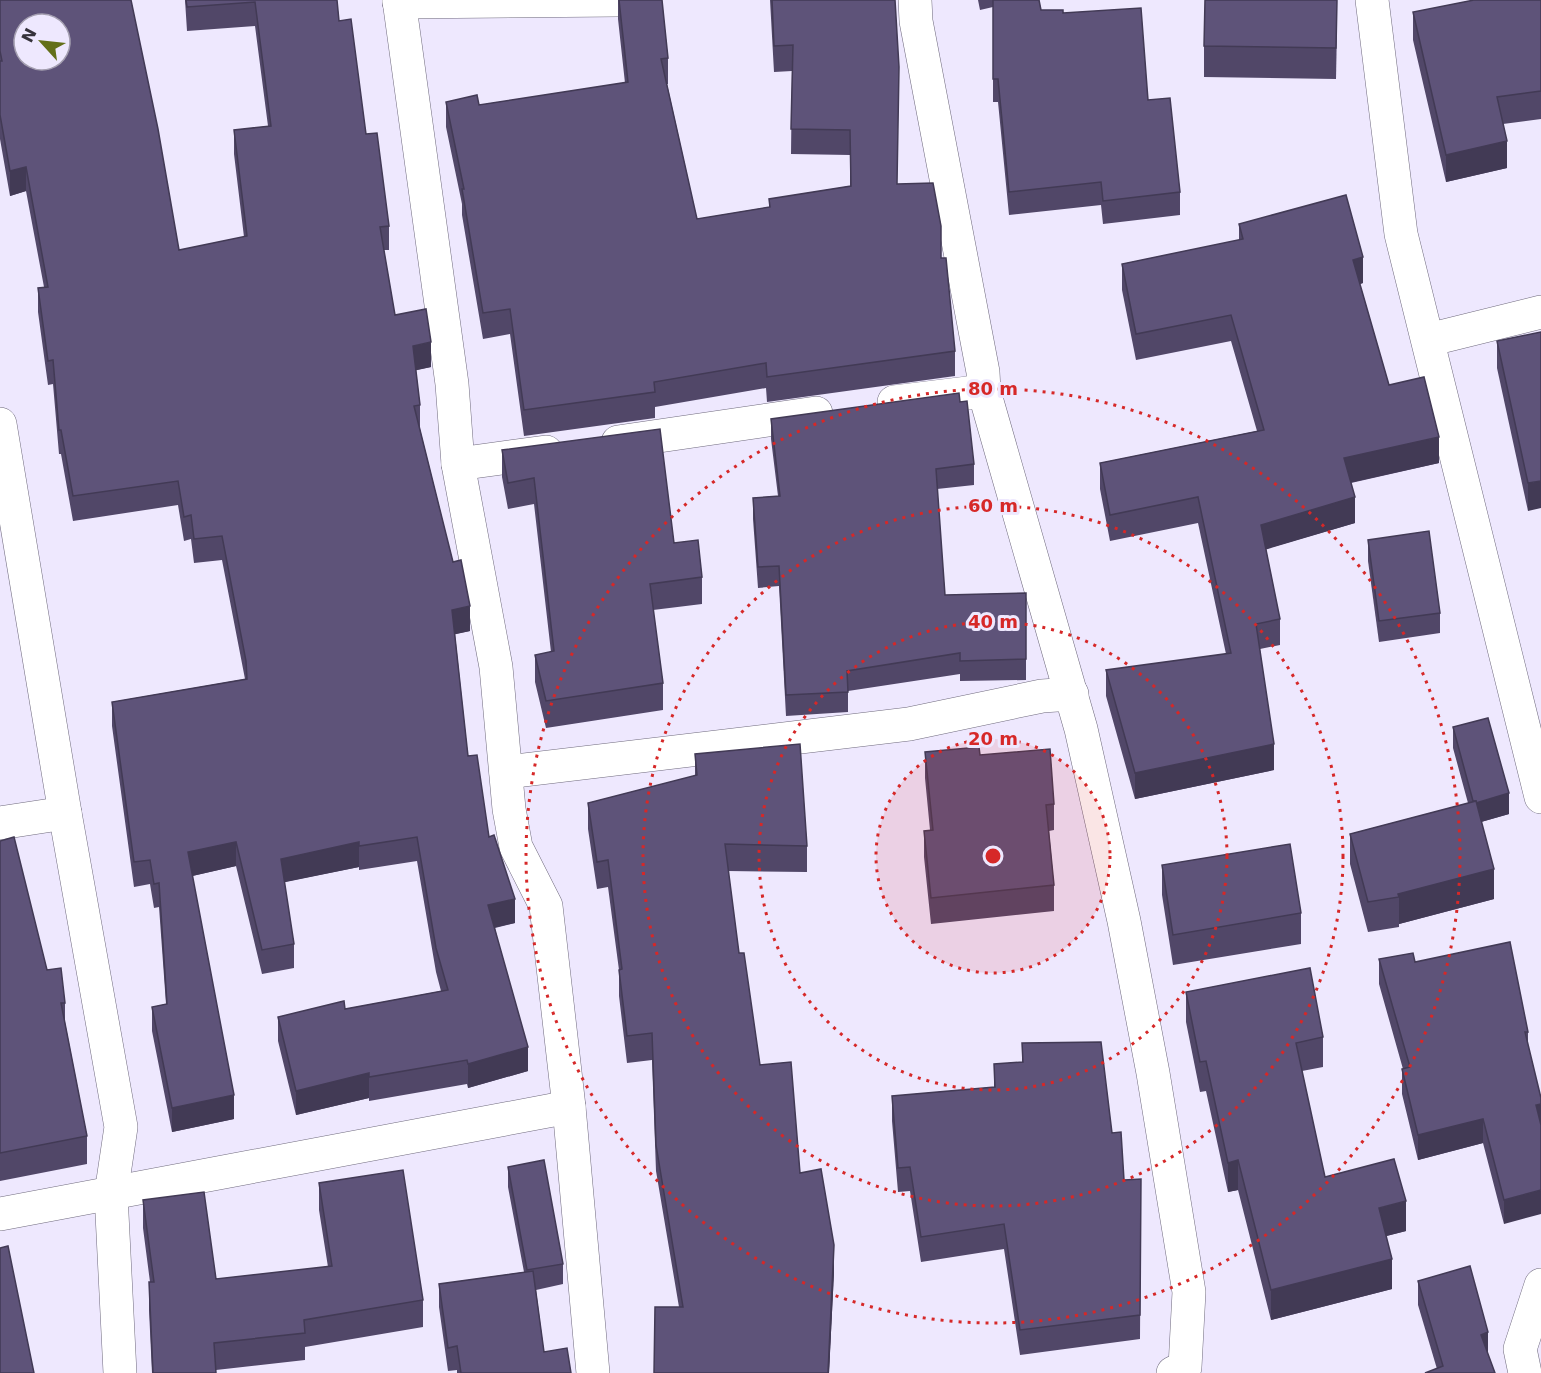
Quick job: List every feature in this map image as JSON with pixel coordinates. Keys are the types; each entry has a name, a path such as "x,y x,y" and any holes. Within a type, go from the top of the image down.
{"street":[{"path":"592,1373 568,1107 546,906 516,847 496,667 458,464 452,384 399,1 618,0"},
{"path":"915,0 916,21 983,372 984,391 1072,694 1124,921 1154,1073 1189,1292 1185,1367 1173,1373"},
{"path":"1372,0 1401,234 1537,761 1541,797"},
{"path":"1428,340 1541,312"},
{"path":"458,464 984,391"},
{"path":"0,424 65,813 121,1127 111,1194 120,1373"},
{"path":"506,772 909,724 1042,696 1072,694"},
{"path":"0,823 65,813"},
{"path":"0,1214 568,1107"},
{"path":"1525,1373 1520,1349 1541,1285"}],"building":[{"path":"0,0 131,0 158,129 179,250 247,236 234,130 271,126 255,2 187,7 186,0 337,0 339,21 351,19 366,134 377,133 389,226 380,227 395,315 426,309 431,342 413,346 420,405 414,406 453,562 461,560 470,606 452,610 468,756 477,755 489,837 494,835 515,899 488,905 528,1047 468,1064 467,1060 369,1077 369,1073 296,1091 278,1017 344,1001 345,1009 448,990 436,948 417,837 359,846 359,842 281,859 294,944 262,950 236,842 188,852 234,1095 172,1108 152,1007 167,1004 159,883 154,884 150,860 134,862 112,702 247,679 246,661 222,536 194,539 191,515 184,517 178,481 73,496 61,430 59,430 53,360 48,361 38,288 48,287 26,167 10,171 0,115 0,61 2,61"},
{"path":"619,0 662,0 668,58 661,59 697,219 770,207 769,199 851,186 850,130 791,129 793,45 774,46 772,0 895,0 899,67 897,184 933,183 941,226 941,258 946,258 955,351 767,377 766,363 654,382 655,392 524,410 510,309 483,313 462,189 464,189 446,102 477,95 479,105 628,82"},
{"path":"993,0 1039,0 1041,10 1063,10 1063,13 1141,8 1148,100 1170,98 1180,192 1103,201 1101,182 1009,192 998,79 993,79"},
{"path":"1205,0 1337,0 1336,48 1204,46"},
{"path":"1474,0 1541,0 1541,91 1497,97 1507,141 1446,155 1413,12"},
{"path":"1346,195 1363,257 1353,260 1389,385 1424,377 1439,437 1344,458 1355,497 1261,525 1280,619 1256,624 1274,744 1135,773 1106,670 1231,653 1198,497 1110,515 1100,463 1264,430 1231,315 1136,334 1122,264 1243,239 1239,224"},
{"path":"1541,332 1541,481 1528,483 1497,341"},
{"path":"959,393 960,402 967,401 974,464 936,469 945,595 1026,593 1026,659 960,661 960,653 847,671 848,692 786,695 779,566 758,567 753,498 780,496 771,419"},
{"path":"660,429 674,543 698,540 702,577 650,584 663,683 546,701 535,655 554,651 534,478 508,483 502,450"},
{"path":"1429,531 1440,613 1379,621 1368,540"},
{"path":"1488,718 1509,793 1476,803 1473,801 1453,727"},
{"path":"800,744 807,846 725,844 739,953 744,953 760,1065 791,1062 800,1173 821,1169 834,1245 828,1373 654,1373 655,1307 683,1307 656,1145 652,1033 627,1036 619,970 622,969 608,860 597,862 588,803 697,775 695,754"},
{"path":"979,747 980,755 1050,749 1054,804 1046,805 1054,885 931,898 924,831 933,830 925,752"},
{"path":"1476,801 1494,869 1398,894 1399,897 1368,902 1350,834"},
{"path":"14,837 47,970 61,968 65,1003 61,1003 87,1136 0,1153 0,841"},
{"path":"1290,844 1301,913 1173,935 1162,865"},
{"path":"1510,942 1528,1032 1525,1032 1541,1098 1541,1104 1536,1105 1541,1125 1541,1190 1504,1200 1483,1119 1418,1135 1402,1069 1410,1067 1379,959 1413,953 1415,962"},
{"path":"1310,968 1323,1037 1296,1043 1325,1177 1394,1159 1406,1201 1379,1208 1392,1259 1271,1290 1238,1160 1228,1163 1206,1061 1200,1062 1186,992"},
{"path":"1101,1042 1112,1133 1121,1132 1124,1180 1141,1179 1140,1315 1020,1330 1004,1224 921,1237 910,1167 898,1168 892,1096 995,1087 994,1064 1023,1062 1022,1043"},
{"path":"544,1160 563,1264 527,1270 508,1167"},
{"path":"403,1170 423,1300 304,1320 305,1333 214,1343 216,1373 153,1373 149,1282 154,1282 143,1200 204,1192 216,1279 332,1266 319,1183"},
{"path":"8,1246 34,1373 0,1373 0,1248"},
{"path":"1470,1266 1488,1332 1481,1335 1495,1373 1425,1373 1443,1366 1418,1281"},
{"path":"533,1271 544,1352 567,1348 571,1373 461,1373 457,1346 448,1348 439,1284"}]}
